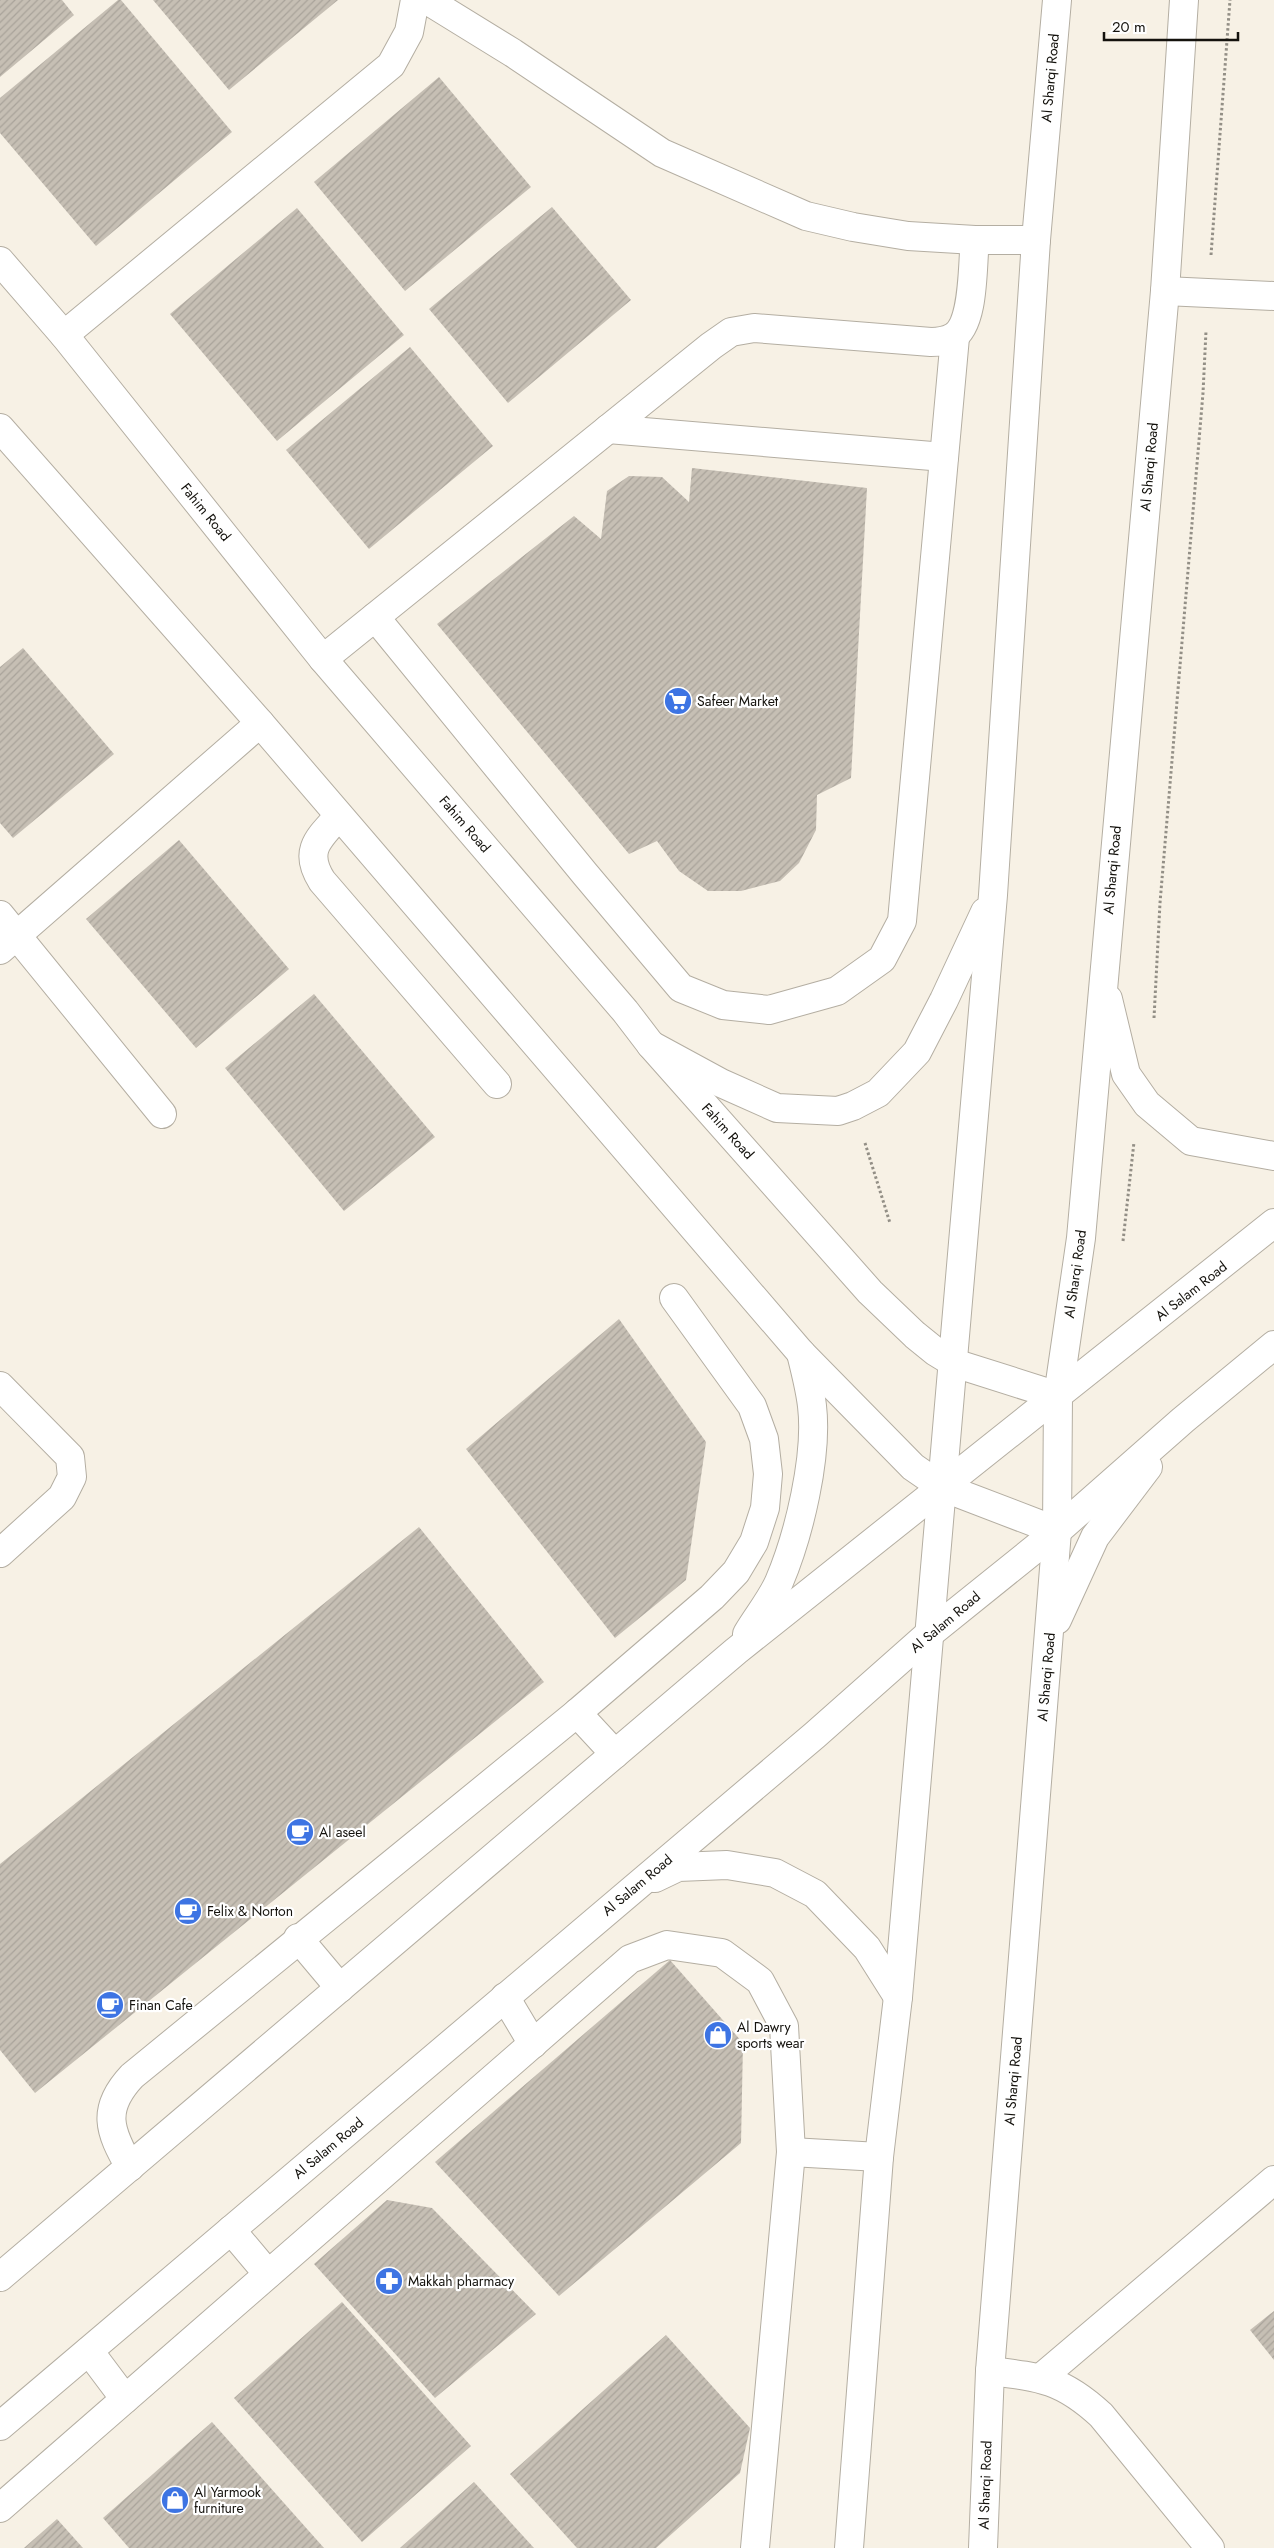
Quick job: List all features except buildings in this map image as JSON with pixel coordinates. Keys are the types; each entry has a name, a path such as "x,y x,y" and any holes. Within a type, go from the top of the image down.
{"main road":[{"path":"64,335 391,65 409,32 415,0"},
{"path":"427,0 513,53 662,154 806,216 853,227 908,236 974,240 1036,240"},
{"name":"Al Sharqi Road","path":"849,2548 878,2157 898,1997 993,895 1036,240 1057,0"},
{"name":"Al Sharqi Road","path":"983,2548 990,2371 1058,1531 1058,1396 1081,1238 1102,973 1165,291 1184,0"},
{"path":"323,659 710,346 731,332 754,328 931,342 945,341 955,336 963,328 968,316 974,240"},
{"name":"Fahim Road","path":"0,261 64,335 323,659 652,1045 870,1292 915,1335 936,1352 954,1363 1058,1396"},
{"path":"1165,291 1274,296"},
{"path":"375,617 585,874 681,988 724,1005 769,1010 837,991 882,959 902,921 955,336"},
{"path":"0,428 260,724 801,1353 913,1467 942,1487 1058,1531"},
{"path":"608,429 944,457"},
{"path":"9,943 260,724"},
{"path":"339,816 317,839 312,854 314,869 322,882 497,1084"},
{"path":"652,1045 721,1083 777,1108 838,1111 853,1106 878,1093 917,1052 944,1000 993,895"},
{"path":"0,915 9,943 162,1114"},
{"path":"1102,973 1126,1074 1147,1104 1191,1141 1274,1156"},
{"name":"Al Salam Road","path":"0,2277 736,1651 1274,1223"},
{"path":"130,2167 117,2144 111,2126 111,2107 119,2090 132,2076 298,1938 577,1713 712,1597 736,1572 754,1542 765,1508 768,1474 764,1439 752,1406 674,1298"},
{"name":"Al Salam Road","path":"0,2426 815,1735 929,1634 1058,1531 1183,1420 1274,1345"},
{"path":"736,1651 778,1583 794,1540 805,1496 811,1452 812,1406 801,1353"},
{"path":"0,1386 70,1457 72,1477 62,1497 0,1553"},
{"path":"1049,1637 1095,1537 1183,1420"},
{"path":"577,1713 615,1754"},
{"path":"631,1890 678,1867 727,1865 775,1873 816,1894 867,1948 898,1997"},
{"path":"298,1938 340,1988"},
{"path":"0,2508 630,1959 667,1945 722,1953 760,1981 784,2026 791,2152 754,2548"},
{"path":"505,1997 533,2044"},
{"path":"791,2152 878,2157"},
{"path":"1042,2377 1274,2180"},
{"path":"231,2230 268,2274"},
{"path":"89,2351 125,2399"},
{"path":"990,2371 1042,2377 1071,2390 1101,2415 1210,2548"}],"path":[{"path":"1155,1024 1153,1015 1160,903 1203,393 1208,292 1230,0"},
{"path":"853,1106 890,1223"},
{"path":"1123,1241 1135,1139"}],"place":[{"name":"Safeer Market","path":"678,701"},
{"name":"Al aseel","path":"300,1832"},
{"name":"Felix & Norton","path":"188,1911"},
{"name":"Finan Cafe","path":"110,2005"},
{"name":"Al Dawry sports wear","path":"718,2035"},
{"name":"Makkah pharmacy","path":"389,2281"},
{"name":"Al Yarmook furniture","path":"175,2500"}]}
